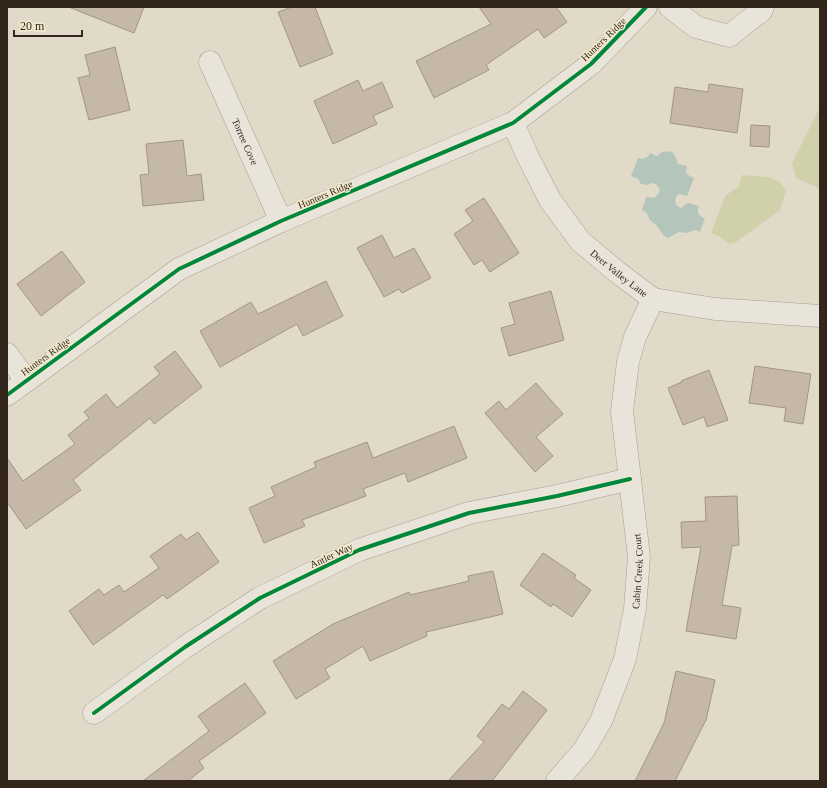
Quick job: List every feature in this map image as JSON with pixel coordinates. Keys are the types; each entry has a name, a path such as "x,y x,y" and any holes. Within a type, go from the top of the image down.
{"street":[{"name":"Hunters Ridge","path":"7,395 179,269 281,221 513,123 591,64 646,7"},
{"path":"670,7 696,27 729,36 761,11 763,7"},
{"name":"Torree Cove","path":"210,62 281,221"},
{"name":"Deer Valley Lane","path":"513,123 527,155 550,200 580,240 617,272 653,300 715,309 820,316"},
{"name":"Cabin Creek Court","path":"557,781 584,750 601,721 625,658 635,609 639,557 622,412 628,362 635,337 653,300"},
{"path":"7,354 26,380"},
{"name":"Antler Way","path":"94,713 185,647 260,598 359,550 469,513 557,496 630,479"}],"green space":[{"path":"820,107 820,189 796,178 792,163"},
{"path":"742,175 768,177 778,181 786,191 780,210 736,242 730,244 719,236 711,233 725,196 739,186"}],"shaded area":[{"path":"662,152 670,152 674,154 678,164 687,166 686,173 694,178 687,196 680,194 677,195 675,201 676,205 681,208 688,203 699,206 699,214 701,217 705,218 700,232 696,230 686,233 679,232 668,238 664,236 657,226 650,220 646,212 642,210 646,197 654,198 660,190 656,184 641,184 638,179 631,176 638,158 645,158 650,153 657,156"}],"building":[{"path":"71,7 144,7 134,33"},
{"path":"292,7 315,7 333,54 300,67 278,12"},
{"path":"479,7 556,7 567,22 544,38 538,29 486,65 489,70 434,98 416,61 491,24"},
{"path":"115,47 130,110 89,120 78,78 90,75 85,55"},
{"path":"358,80 363,91 382,82 393,107 373,116 377,124 333,144 314,101"},
{"path":"709,84 743,89 737,133 670,123 675,87 708,92"},
{"path":"751,125 770,126 769,147 750,146"},
{"path":"183,140 187,176 201,174 204,200 143,206 140,175 149,174 146,144"},
{"path":"484,198 519,253 490,272 482,260 474,265 454,234 473,221 465,210"},
{"path":"382,235 394,258 414,248 431,278 402,293 399,289 384,297 357,248"},
{"path":"62,251 85,282 41,316 17,284"},
{"path":"326,281 343,316 303,336 297,324 220,367 200,331 251,302 258,314"},
{"path":"551,291 564,340 509,356 501,328 515,324 509,303"},
{"path":"175,351 202,387 154,424 150,418 73,480 81,490 26,529 7,502 7,458 23,481 75,444 68,435 89,418 84,412 106,394 117,408 160,374 154,367"},
{"path":"755,366 811,374 803,424 784,421 786,408 749,403"},
{"path":"709,370 728,420 707,427 704,417 683,425 668,388"},
{"path":"536,383 563,414 536,437 553,456 535,472 485,413 499,401 506,410"},
{"path":"454,426 467,458 408,482 405,473 363,489 366,496 302,520 305,526 264,543 249,508 275,496 271,487 316,467 314,462 367,442 373,458"},
{"path":"737,496 739,545 732,546 722,605 741,608 736,639 686,631 701,547 682,548 681,522 706,521 705,497"},
{"path":"198,532 219,562 167,599 163,595 93,645 69,611 99,589 104,595 119,585 124,592 159,568 150,556 181,534 186,540"},
{"path":"543,553 576,575 574,578 591,590 572,617 553,604 551,607 520,585"},
{"path":"493,571 503,614 426,632 427,636 370,661 363,646 325,669 330,678 296,699 273,661 333,624 409,592 410,595 469,581 468,576"},
{"path":"676,671 715,680 706,720 675,781 635,781 664,723"},
{"path":"245,683 266,713 199,761 204,768 188,781 143,781 209,731 198,716"},
{"path":"523,691 547,710 492,781 448,781 484,742 477,736 502,704 509,709"}],"cycle path":[{"path":"7,395 179,269 281,221 513,123 591,64 646,7"},
{"path":"94,713 185,647 260,598 359,550 469,513 557,496 630,479"}]}
